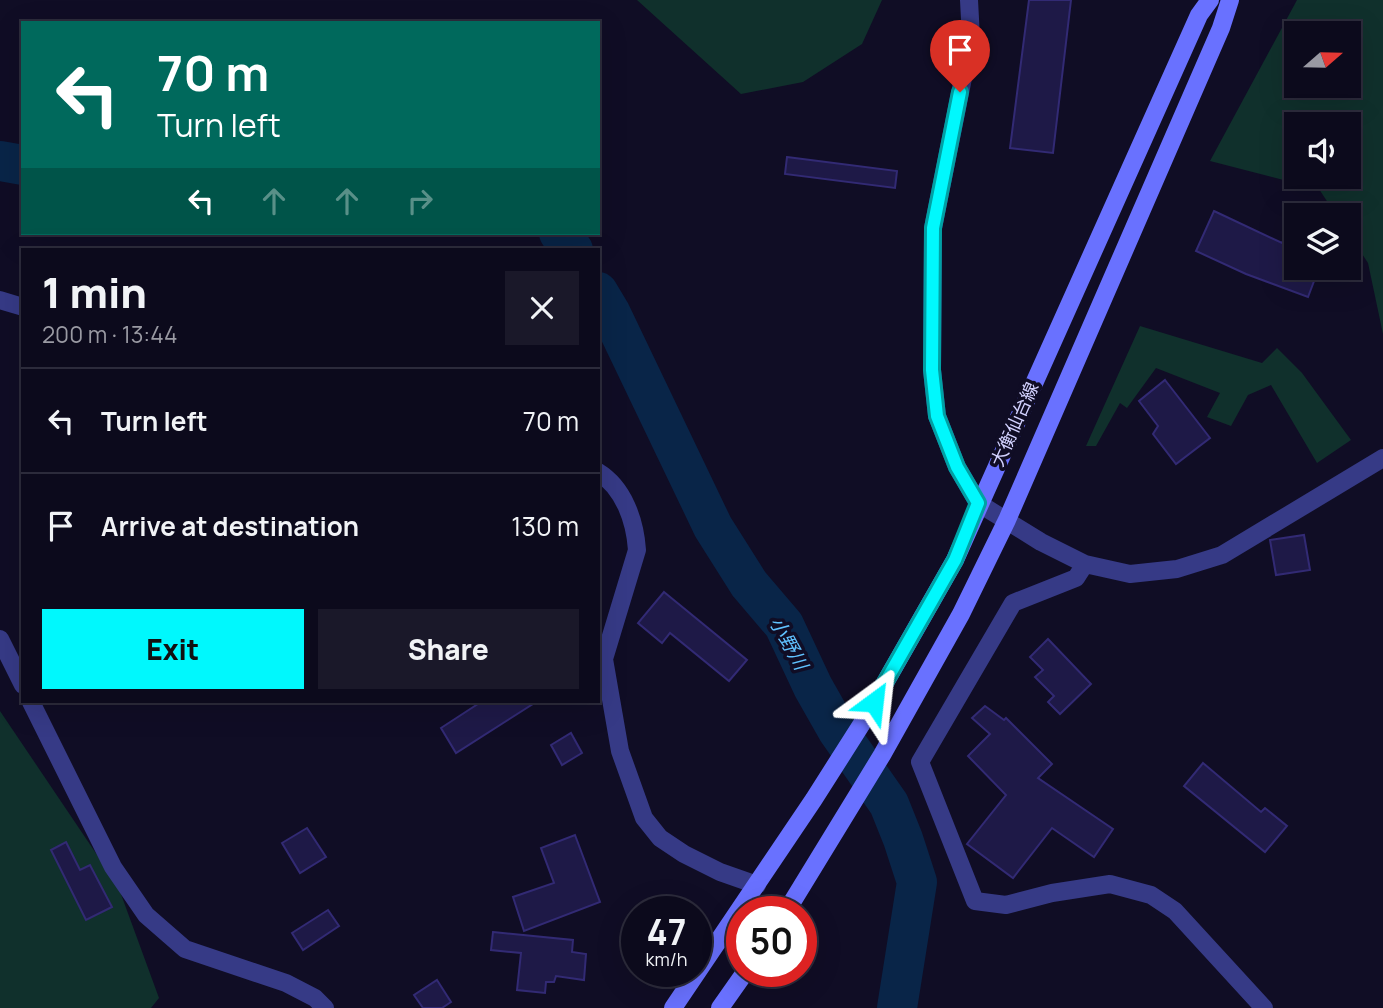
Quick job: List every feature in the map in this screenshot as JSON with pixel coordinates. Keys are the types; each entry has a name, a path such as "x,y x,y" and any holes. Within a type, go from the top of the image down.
{"main road":[{"name":"大衡仙台線","path":"673,1008 861,725 955,560 978,503 1199,15 1210,0"},
{"name":"大衡仙台線","path":"796,896 882,755 961,614 1007,520 1216,40 1230,0"},
{"path":"720,1008 735,987"}],"street":[{"path":"969,0 971,38 933,228 932,370 937,416 957,467 978,503 1041,542 1085,564 1130,574 1177,569 1222,555 1383,458"},
{"path":"0,300 21,306"},
{"path":"600,473 609,479 621,494 636,535 637,550 604,659 620,751 644,818 660,838 684,854 720,872 757,885"},
{"path":"1085,564 1076,578 1013,603 920,762 975,901 1006,905 1052,893 1110,884 1151,895 1175,911 1264,1008"},
{"path":"0,639 21,681"},
{"path":"31,703 113,867 146,915 185,949 286,983 315,998 325,1008"}],"green space":[{"path":"637,0 882,0 862,44 803,82 741,94"},
{"path":"1297,0 1383,0 1383,334 1368,263 1361,252 1361,203 1328,203 1319,189 1361,189 1361,112 1284,112 1284,180 1210,161 1284,24 1284,98 1362,98 1362,21 1286,21"},
{"path":"1140,326 1262,363 1277,348 1302,373 1351,440 1317,463 1271,385 1248,395 1231,426 1207,417 1220,393 1156,368 1127,408 1120,403 1096,446 1086,446"},
{"path":"0,711 118,886 159,998 151,1008 0,1008"}],"building":[{"path":"1029,0 1071,0 1053,153 1010,148"},
{"path":"787,157 897,171 895,188 785,174"},
{"path":"1214,211 1282,243 1284,241 1284,280 1314,280 1308,297 1246,274 1196,251"},
{"path":"1165,380 1210,438 1176,464 1153,434 1158,426 1139,401"},
{"path":"1304,535 1310,570 1276,575 1270,540"},
{"path":"664,592 747,660 729,681 670,633 662,643 638,623"},
{"path":"1048,639 1091,684 1060,714 1048,702 1054,696 1035,677 1043,670 1030,657"},
{"path":"479,703 534,703 456,753 441,728"},
{"path":"985,706 1004,720 1006,718 1052,764 1038,778 1113,829 1094,857 1052,828 1013,878 967,844 1006,795 968,756 990,734 972,718"},
{"path":"571,733 582,753 562,765 551,745"},
{"path":"1203,763 1261,812 1265,808 1287,826 1265,852 1184,786"},
{"path":"307,828 326,857 300,873 282,843"},
{"path":"575,835 600,902 524,931 513,897 554,883 541,848"},
{"path":"66,842 80,870 90,865 112,907 86,920 51,850"},
{"path":"328,910 339,926 303,950 292,933"},
{"path":"493,932 573,940 572,952 586,954 584,980 556,976 554,982 546,982 545,993 517,990 521,953 491,950"},
{"path":"437,980 451,1002 442,1008 423,1008 414,995"}],"waterway":[{"name":"小野川","path":"0,161 21,165"},
{"name":"小野川","path":"561,235 571,248"},
{"name":"小野川","path":"600,295 713,527 749,584 784,625 813,687 838,731 889,804 917,882 897,1008"}],"route":[{"path":"874,702 955,560 978,503 951,455 937,416 932,370 933,228 960,92"}]}
